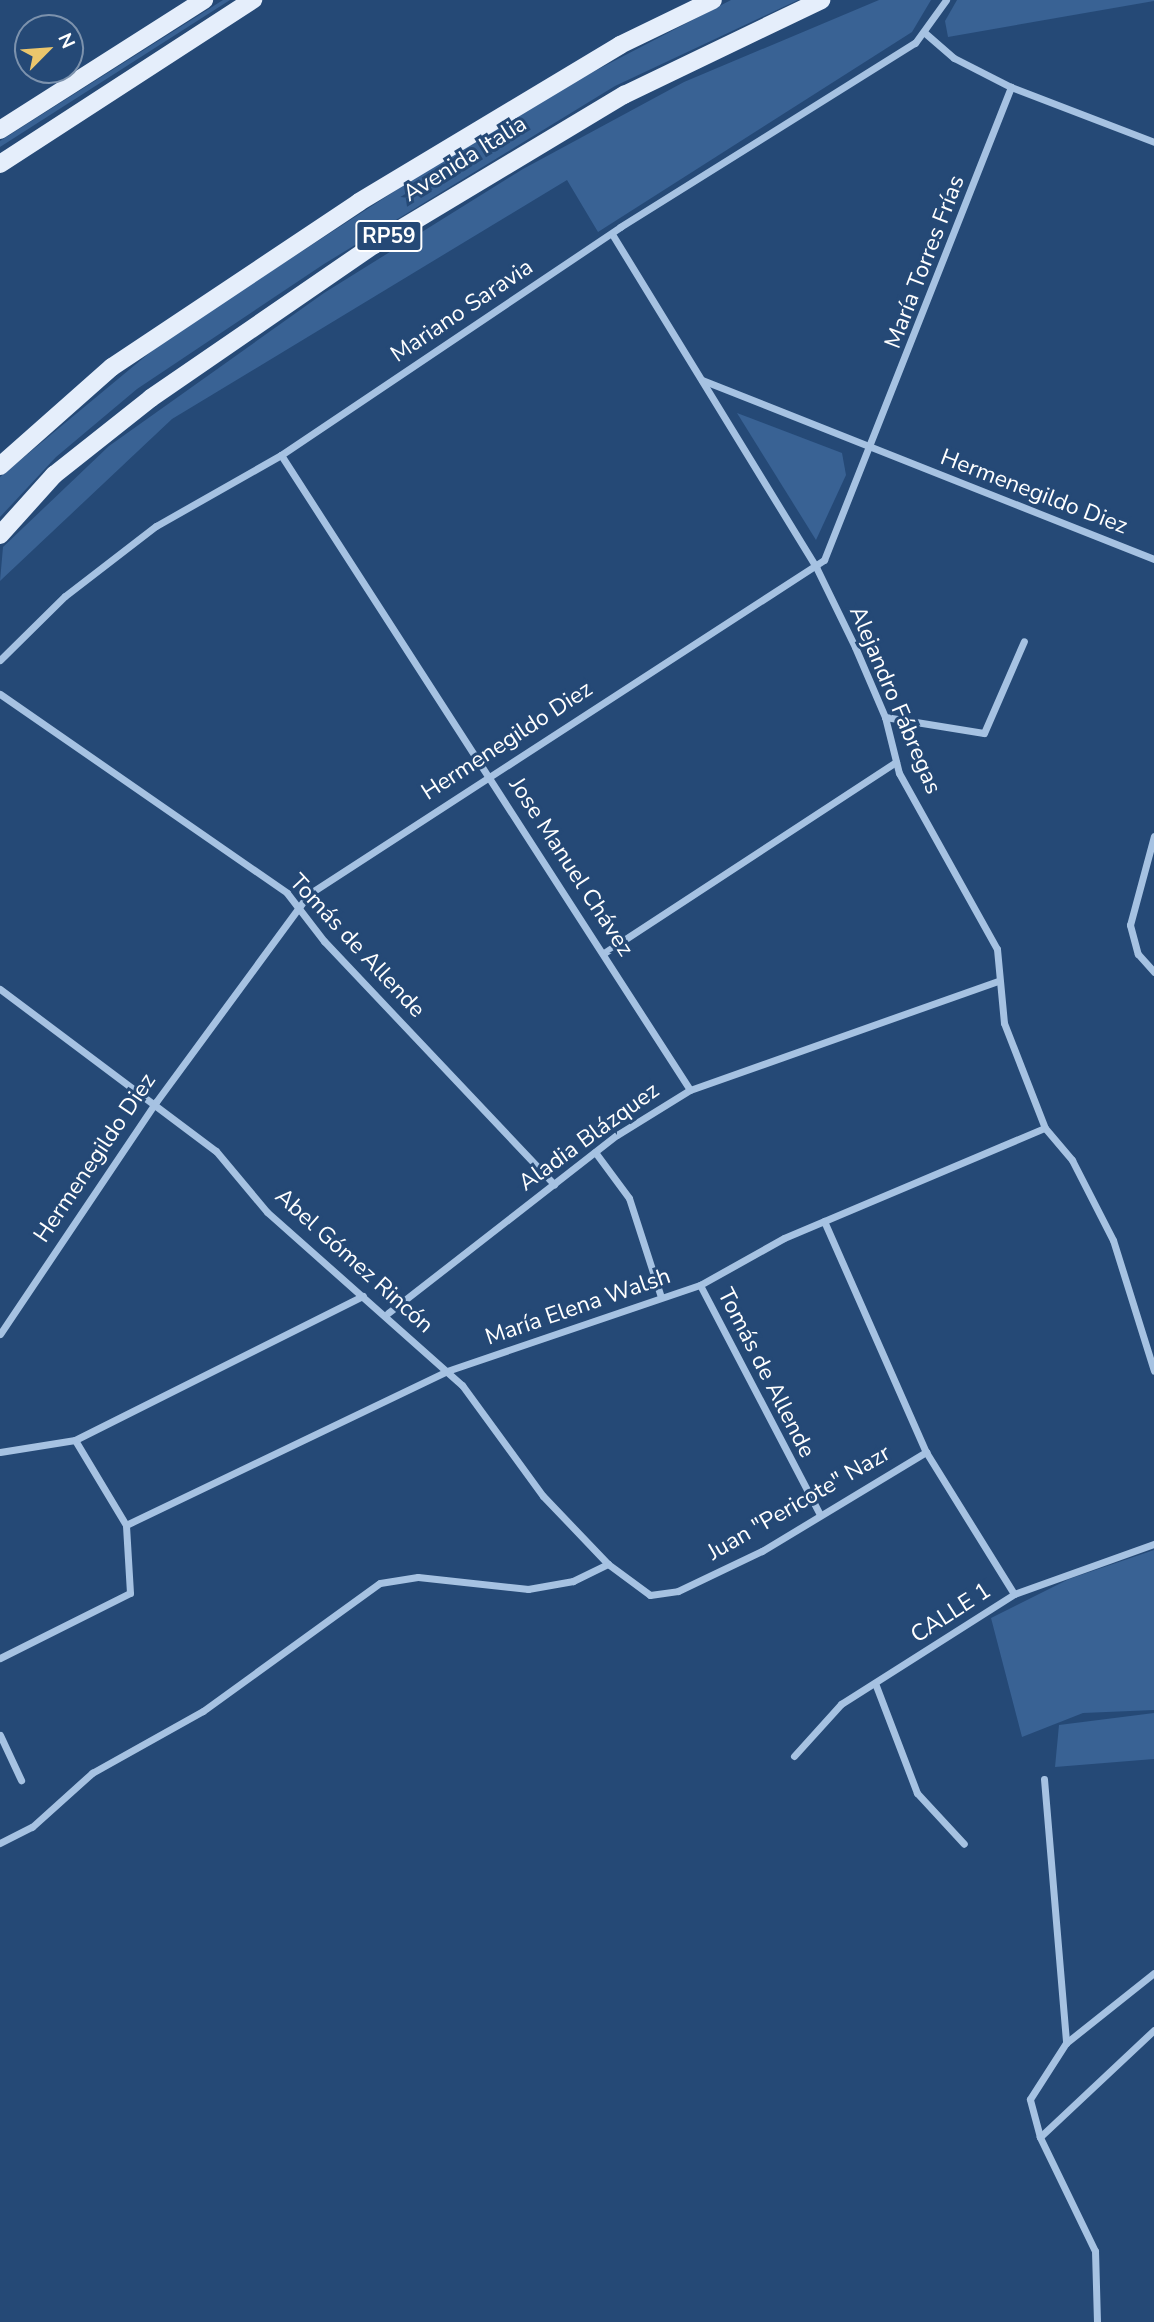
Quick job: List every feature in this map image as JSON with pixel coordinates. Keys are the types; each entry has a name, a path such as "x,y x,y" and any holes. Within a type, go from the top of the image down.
{"main road":[{"path":"0,130 204,0"},
{"path":"0,164 253,0"},
{"name":"Avenida Italia","path":"0,466 112,368 359,202 620,45 713,0"},
{"name":"Avenida Italia","path":"0,535 54,475 151,398 374,245 624,95 821,0"}],"street":[{"name":"Mariano Saravia","path":"0,660 65,596 156,526 281,455 612,234 925,33 946,0"},
{"path":"925,33 954,58 1011,87 1154,142"},
{"name":"María Torres Frías","path":"872,450 1011,87"},
{"name":"Alejandro Fábregas","path":"612,234 816,566 886,717 895,762 997,949 996,981 1004,1023 1045,1128 1072,1160 1113,1240 1154,1371"},
{"path":"701,380 872,450"},
{"name":"Hermenegildo Diez","path":"0,1334 156,1102 298,906 489,775 816,566 828,554 872,450 1154,559"},
{"name":"Jose Manuel Chávez","path":"281,455 690,1090"},
{"path":"886,717 985,733 1024,640"},
{"name":"Tomás de Allende","path":"0,694 298,906 554,1184"},
{"path":"604,953 895,762"},
{"path":"1154,836 1130,925 1138,954 1154,972"},
{"name":"Aladia Blázquez","path":"388,1313 595,1152 690,1090 996,981"},
{"name":"Abel Gómez Rincón","path":"0,989 156,1102 216,1151 267,1212 363,1297 388,1313 447,1371 531,1482 608,1564 650,1595"},
{"name":"María Elena Walsh","path":"126,1525 447,1371 699,1285 824,1221 1045,1128"},
{"path":"595,1152 629,1198 661,1297"},
{"path":"824,1221 926,1452 1014,1594"},
{"name":"Tomás de Allende","path":"699,1285 820,1515"},
{"path":"0,1452 75,1440 363,1297"},
{"path":"0,1658 130,1593 126,1525 75,1440"},
{"name":"Juan \"Pericote\" Nazr","path":"650,1595 678,1591 820,1515 926,1452"},
{"name":"CALLE 1","path":"794,1756 823,1718 1014,1594 1154,1544"},
{"path":"0,1843 32,1827 92,1773 203,1711 380,1583 418,1577 528,1589 573,1581 608,1564"},
{"path":"875,1684 917,1793 964,1844"},
{"path":"0,1735 21,1780"},
{"path":"1044,1779 1066,2043"},
{"path":"1097,2322 1095,2251 1040,2137 1030,2099 1066,2043 1154,1973"},
{"path":"1040,2137 1154,2030"}],"shaded area":[{"path":"223,0 230,0 0,147 0,141"},
{"path":"731,0 798,0 615,86 324,264 137,389 56,457 0,517 0,477 165,340 520,110"},
{"path":"879,0 931,0 912,32 598,232 567,180 172,419 0,581 3,547 109,446 324,293 523,169 684,82"},
{"path":"957,0 1154,1 948,37 945,21"},
{"path":"737,413 842,453 846,475 816,540"},
{"path":"1154,1550 1154,1710 1083,1713 1022,1737 991,1618 1069,1579"},
{"path":"1154,1713 1154,1759 1055,1767 1059,1725"}]}
